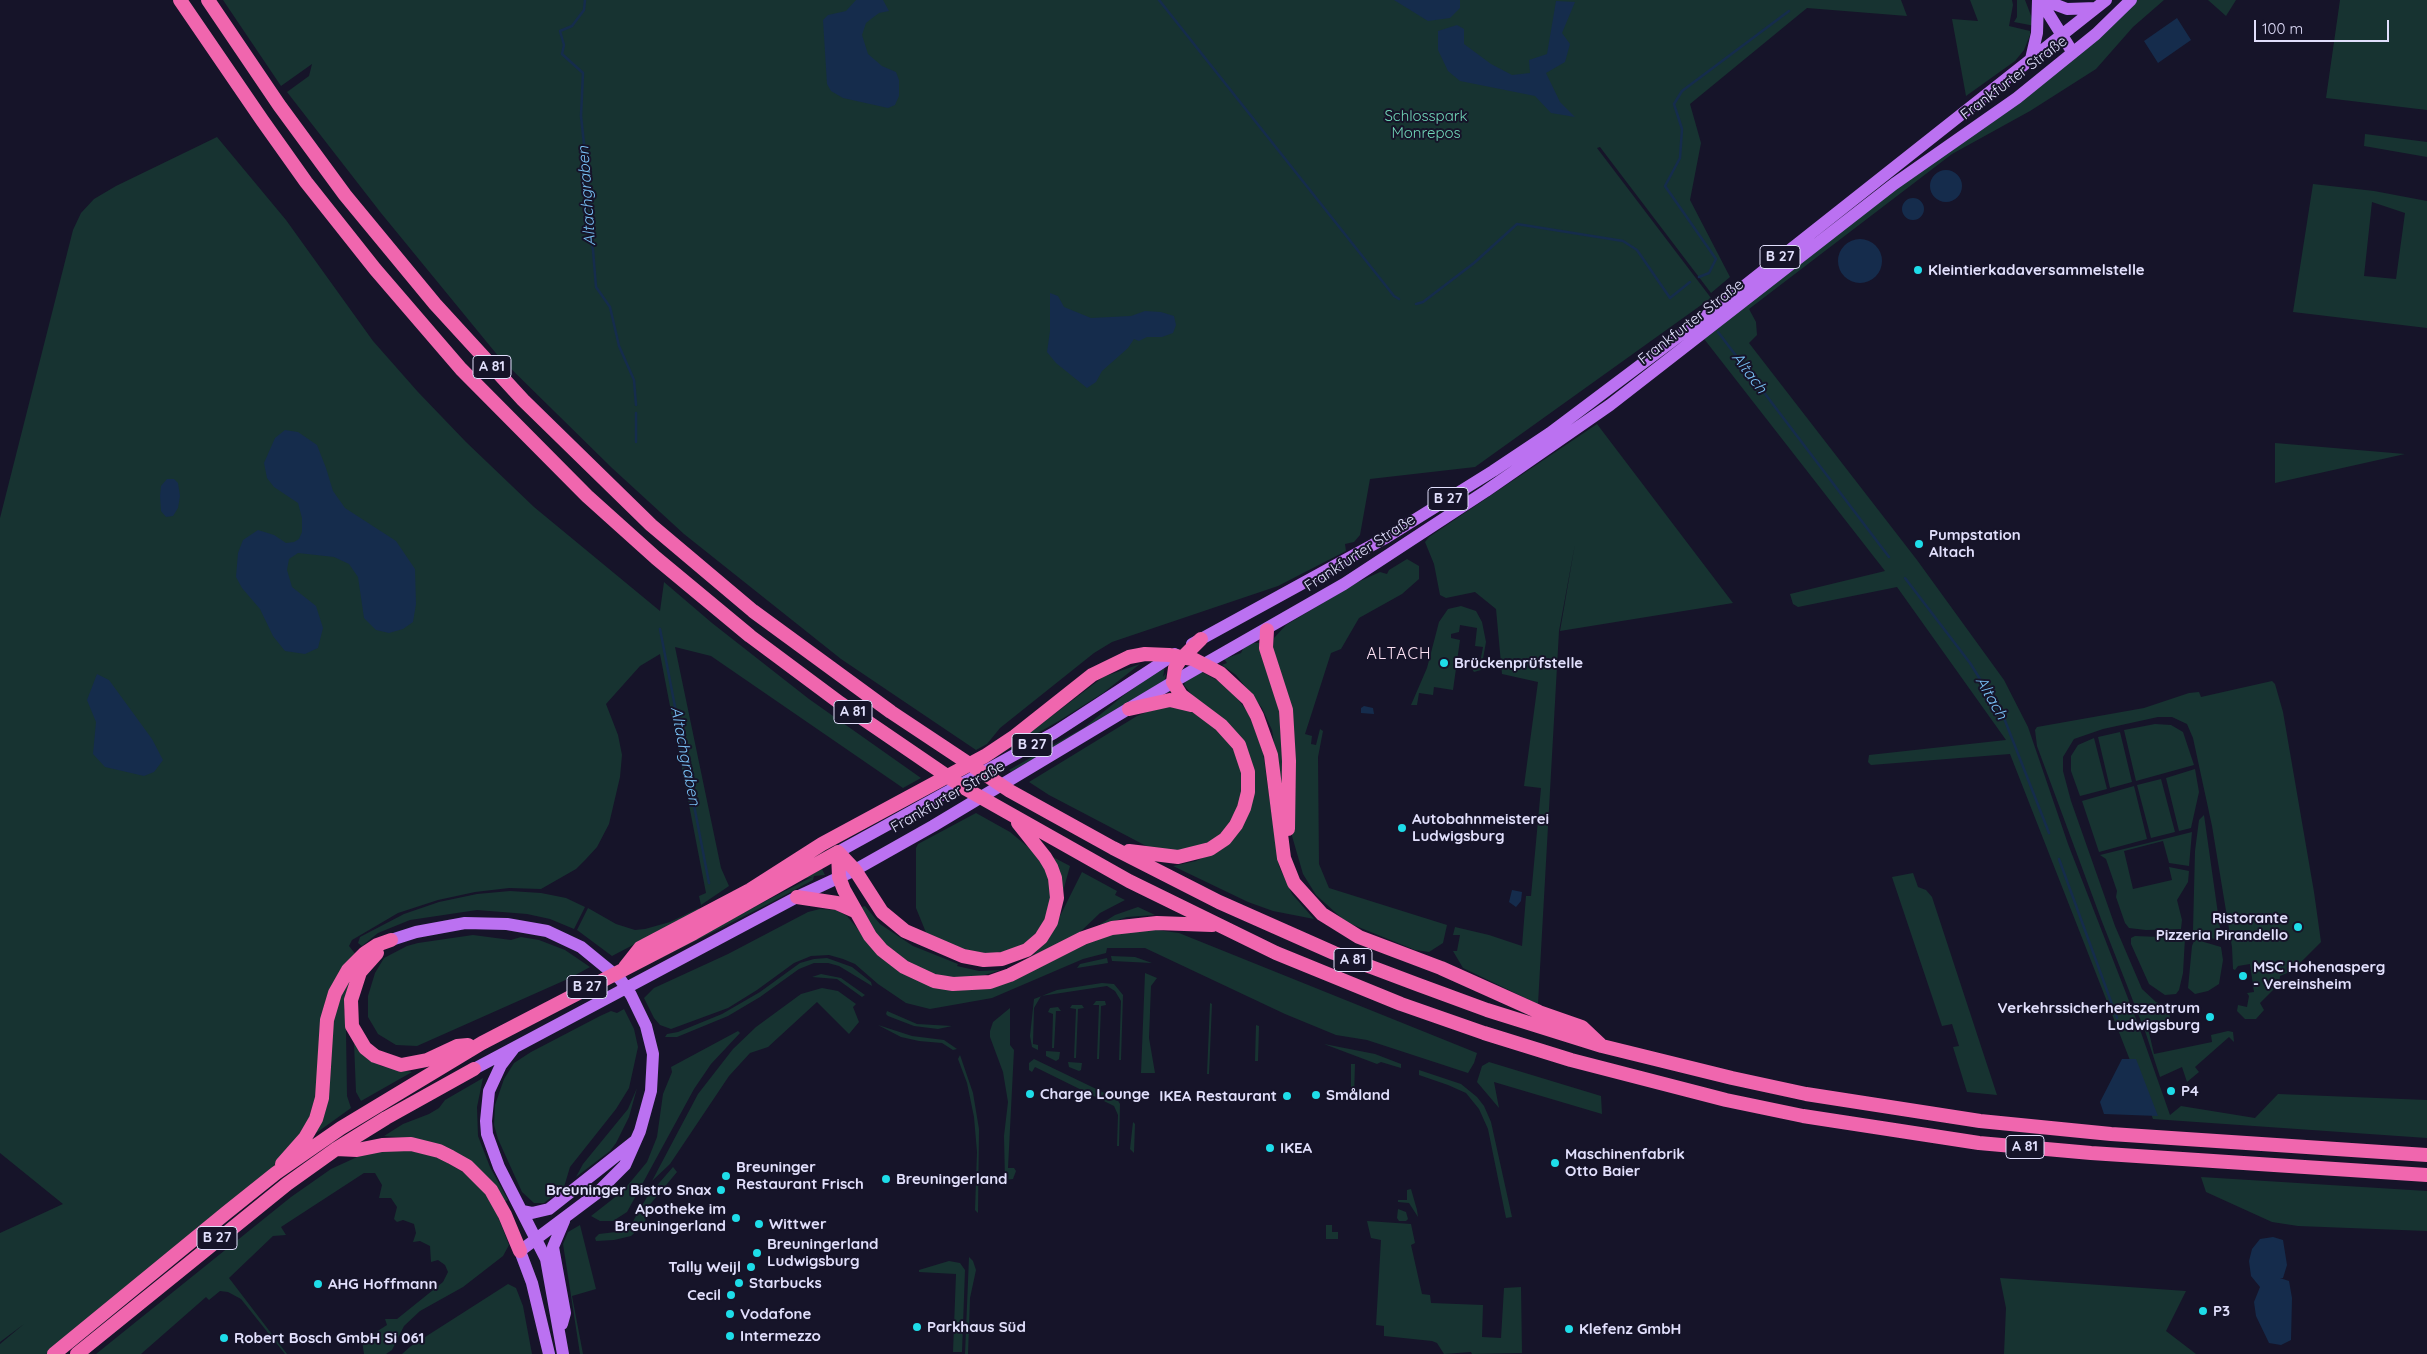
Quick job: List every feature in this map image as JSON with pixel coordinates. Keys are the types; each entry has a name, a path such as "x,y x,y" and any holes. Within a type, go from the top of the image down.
{"highway":[{"name":"A 81","path":"180,0 217,58 284,151 375,269 461,369 594,502 736,625 840,703 929,764 1013,817 1129,881 1218,925 1326,974 1484,1034 1571,1060 1755,1106 1900,1132 1979,1143 2091,1153 2427,1175"},
{"name":"A 81","path":"208,0 279,105 345,195 435,304 523,400 651,525 753,611 839,676 953,754 1031,803 1113,848 1219,902 1334,952 1487,1010 1602,1046 1806,1094 1980,1121 2111,1134 2427,1155"},
{"path":"1267,630 1266,648 1286,710 1289,751 1288,826 1291,849 1301,890"},
{"name":"B 27","path":"1173,682 1175,668 1180,660 1201,638"},
{"path":"625,967 640,948 742,895 822,844 985,756 1015,736 1087,678 1112,664 1137,656 1177,655 1207,665 1229,679 1248,699 1266,736 1274,776 1284,858 1294,883 1316,909 1340,928 1486,987 1539,1012 1582,1027 1602,1046"},
{"path":"1113,848 1164,857 1194,855 1210,849 1225,839 1236,825 1244,808 1248,792 1248,772 1243,754 1232,737 1221,725 1193,706 1181,695 1173,682"},
{"path":"1129,709 1170,700 1193,706"},
{"path":"838,852 855,870 875,904 892,922 905,930 963,956 993,960 1011,958 1027,950 1041,938 1051,922 1057,898 1055,878 1045,857 1013,817"},
{"path":"838,852 839,876 855,911 870,936 890,957 919,975 953,984 990,982 1010,975 1083,938 1112,928 1157,922 1218,925"},
{"name":"Frankfurter Straße","path":"625,967 694,933 838,852"},
{"path":"797,897 836,903 855,911"},
{"path":"390,940 360,972 352,1000 352,1026 365,1048 375,1056 401,1065 428,1060 457,1046 482,1043"},
{"path":"276,1174 285,1158 305,1138 316,1119 324,1088 328,1020 335,992 348,970 365,953 377,945 390,940"},
{"name":"B 27","path":"54,1354 171,1257 276,1174 360,1116 482,1043 625,967"},
{"name":"B 27","path":"77,1354 236,1224 336,1149 474,1068"},
{"path":"336,1149 357,1150 382,1144 411,1144 439,1151 467,1166 491,1190 505,1215 522,1255"}],"main road":[{"path":"2040,0 2067,9 2101,4"},
{"path":"2040,0 2073,53"},
{"path":"2031,59 2037,33 2040,0"},
{"name":"Frankfurter Straße","path":"517,1045 797,897 855,870 933,826 1173,682 1267,630 1344,584 1486,491 1603,411 1894,184 1986,121 2073,53 2131,0"},
{"name":"Frankfurter Straße","path":"838,852 1054,733 1136,678 1201,638 1387,537 1550,433 1719,306 2101,4"},
{"path":"390,940 440,926 486,922 547,931 580,947 620,979 644,1022 653,1054 652,1078 645,1116 626,1166 612,1181 537,1239 522,1255 540,1310 549,1354"},
{"path":"517,1045 501,1065 492,1083 487,1102 486,1122 490,1146 546,1259 563,1354"},
{"name":"B 27","path":"474,1068 517,1045"},
{"path":"522,1211 532,1213 543,1212 637,1140"},
{"path":"560,1332 565,1313 553,1247 565,1218"}],"green space":[{"name":"Schlosspark Monrepos","path":"223,0 1901,0 1907,16 1807,8 1690,104 1701,143 1690,200 1730,277 1711,293 1600,147 1597,148 1711,298 1475,467 1370,479 1360,535 1354,542 1345,544 1346,551 1278,586 1112,642 1094,653 1000,728 987,744 976,750 841,659 684,534 612,468 499,357 381,213 287,92 309,76 312,64 281,86"},
{"path":"1970,0 2012,0 2013,5 2009,26 2030,31 2030,35 2024,50 2015,61 1966,96 1952,19 1978,21"},
{"path":"2017,0 2025,0 2035,26 2014,22 2017,17"},
{"path":"2131,0 2164,0 2133,27 2096,69 2030,111 1952,154 1749,309 1756,322 1757,335 1749,343 1917,560 2004,680 2028,727 2068,844 2138,1024 2170,1115 2181,1106 2255,1118 2278,1094 2427,1100 2427,1138 2153,1119 2010,754 1871,765 1868,762 1869,755 2006,740 1897,587 1798,607 1793,604 1790,594 1885,571 1701,335 1952,144"},
{"path":"2208,0 2236,0 2226,16"},
{"path":"2340,0 2427,0 2427,110 2326,98"},
{"path":"2365,134 2427,142 2427,157 2364,146"},
{"path":"217,137 286,220 373,341 466,442 534,507 660,611 664,582 712,623 809,699 921,778 903,788 711,656 675,647 721,868 729,886 701,905 699,896 706,893 660,654 640,666 606,704 618,735 622,755 620,777 609,824 597,847 586,859 576,869 541,889 509,888 475,892 438,900 398,913 352,940 349,946 357,956 335,993 322,1098 285,1158 54,1354 0,1354 0,1344 24,1324 0,1342 0,1233 63,1204 0,1153 0,518 73,230 81,213 94,199 116,186"},
{"path":"2313,184 2374,191 2427,201 2427,328 2293,312","holes":["2372,202 2405,213 2396,279 2364,276"]},
{"path":"1597,424 1733,603 1560,631 1575,544 1559,631 1538,1004 1463,968 1453,951 1457,951 1460,935 1453,935 1455,927 1489,935 1522,946 1526,896 1531,896 1541,788 1524,786 1538,682 1502,674 1496,609 1475,592 1446,598 1440,595 1434,564 1425,542 1429,537"},
{"path":"2275,443 2405,454 2275,483"},
{"path":"1407,559 1419,566 1419,579 1402,594 1359,618 1341,649 1331,653 1305,734 1312,736 1311,744 1316,745 1320,729 1323,731 1318,757 1319,864 1329,888 1447,925 1443,943 1429,952 1415,950 1346,922 1316,895 1303,874 1292,836 1273,648 1274,638 1286,625 1358,582 1380,572 1387,574 1389,570"},
{"path":"1461,606 1476,611 1482,622 1486,642 1481,670 1474,672 1472,669 1473,663 1480,663 1483,647 1475,646 1477,628 1460,625 1459,632 1451,634 1451,638 1460,640 1453,690 1434,687 1433,695 1419,693 1417,705 1411,705 1427,668 1439,622 1448,609"},
{"path":"1253,643 1260,643 1279,704 1284,787 1281,787 1272,730 1262,708 1236,675 1222,665 1227,663 1224,659 1241,653 1244,647"},
{"path":"1140,664 1103,693 1062,719 1026,740 1023,738 1103,677"},
{"path":"1165,666 1163,677 1166,673 1165,680 1018,768 1011,772 1009,770 1085,727 1124,695"},
{"path":"1202,672 1222,683 1235,695 1249,714 1263,752 1279,866 1292,894 1314,919 1273,911 1248,902 1173,866 1196,861 1223,847 1253,771 1184,685 1185,682"},
{"path":"2272,681 2275,684 2283,712 2321,942 2292,971 2280,976 2279,984 2260,1003 2264,1010 2256,1019 2245,1019 2237,1011 2238,1005 2247,1007 2249,996 2247,993 2254,992 2250,964 2238,966 2235,970 2233,969 2232,947 2212,826 2193,738 2187,724 2172,717 2158,717 2103,729 2074,739 2063,757 2063,771 2071,801 2115,926 2142,989 2156,1002 2168,1007 2171,1023 2148,1028 2154,1054 2212,1042 2211,1035 2228,1031 2233,1032 2234,1042 2229,1037 2195,1067 2199,1072 2187,1082 2182,1067 2160,1077 2146,1034 2037,746 2035,730 2037,727 2144,708 2189,693 2199,692 2201,697"},
{"path":"1163,705 1187,709 1210,723 1231,743 1242,769 1243,794 1228,828 1208,845 1174,852 1152,849 1049,795 1029,782 1137,716"},
{"path":"2155,724 2171,725 2183,732 2194,765 2136,781 2124,730"},
{"path":"2120,732 2132,782 2110,788 2098,737"},
{"path":"2094,738 2107,789 2080,796 2071,771 2071,756 2078,745"},
{"path":"2195,769 2199,792 2191,828 2179,831 2166,778"},
{"path":"2161,779 2175,832 2151,838 2137,785"},
{"path":"2134,786 2147,839 2099,852 2082,801"},
{"path":"976,813 1010,832 1033,851 1044,864 1053,888 1043,927 1022,946 1006,952 987,954 964,949 927,935 916,908 916,848 918,844"},
{"path":"2204,815 2221,935 2218,940 2196,934 2193,930 2195,851 2199,820"},
{"path":"2192,832 2189,866 2169,863 2163,841 2124,851 2133,889 2172,880 2169,867 2189,871 2188,882 2177,900 2182,920 2181,929 2146,930 2129,928 2125,923 2116,897 2117,891 2106,859 2100,855"},
{"path":"1049,855 1070,866 1062,895"},
{"path":"822,869 825,875 814,876 813,880 772,902 640,969 639,967 812,877 802,879"},
{"path":"1082,872 1117,891 1115,895 1125,900 1100,913 1076,936 1032,956 1048,940"},
{"path":"1913,873 1918,887 1926,890 1932,897 1997,1095 1967,1092 1953,1047 1959,1046 1952,1024 1942,1026 1892,877"},
{"path":"510,891 541,893 566,898 585,907 574,929 550,919 527,914 477,910 410,920 378,933 362,946 358,943 360,937 404,914 439,902 477,894"},
{"path":"865,906 880,924 913,946 958,964 957,966 979,971 1001,970 978,977 956,977 937,976 918,968 892,951 875,934 859,908"},
{"path":"1138,907 1155,915 1127,917 1096,927 1115,915"},
{"path":"588,908 616,924 635,930 670,922 699,908 700,910 612,956 577,930"},
{"path":"820,909 836,910 847,916 862,934 953,990 1104,936 1150,929 1179,933 1477,1053 1468,1073 1367,1040 1336,1035 1285,1014 1145,948 1107,948 1106,953 1083,959 992,998 930,1009 906,1003 878,984 855,964 829,955 811,956 794,963 728,1008 671,1029 660,1025 654,1018 644,998 654,988 728,954 808,912"},
{"path":"473,935 511,940 521,937 539,940 565,950 590,967 570,978 417,1046 396,1045 378,1034 368,1017 368,996 375,973 384,958 407,946 418,943"},
{"path":"2135,936 2185,938 2183,973 2179,990 2176,994 2165,995 2149,984 2131,944 2131,938"},
{"path":"2197,940 2221,947 2223,960 2219,984 2208,991 2195,994 2188,988 2192,946 2194,941"},
{"path":"1111,956 1135,957 1152,963 1112,961"},
{"path":"827,958 852,967 871,982 872,986 839,966 828,963 814,963 799,969 760,997 728,1016 677,1037 665,1037 667,1034 678,1032 722,1014 760,992 800,963"},
{"path":"1107,958 1108,963 1077,968 1080,964"},
{"path":"1145,973 1157,978 1151,986 1149,1038 1155,1073 1141,1073"},
{"path":"821,974 841,978 865,995 862,997 837,979 812,977"},
{"path":"350,978 344,1010 348,1027 346,1031 347,1096 351,1108 312,1136 333,1010"},
{"path":"1102,983 1114,984 1123,995 1121,1060 1119,1060 1121,1001 1115,991 1107,986 1042,996 1057,990"},
{"path":"822,988 838,991 856,1004 853,1007 859,1022 849,1034 817,1002 768,1047 750,1053 729,1076 670,1164 652,1181 698,1094 733,1049 756,1027 801,994"},
{"path":"1041,996 1034,1008 1033,1044 1038,1045 1038,1050 1032,1047 1030,1036 1034,999"},
{"path":"1096,1001 1105,1001 1106,1005 1101,1006 1099,1059 1097,1059 1099,1005 1093,1005"},
{"path":"1210,1003 1212,1004 1209,1074 1207,1074"},
{"path":"1072,1005 1082,1005 1084,1008 1078,1009 1076,1058 1074,1058 1076,1009 1070,1008"},
{"path":"1058,1007 1061,1011 1056,1011 1054,1048 1052,1048 1053,1014 1048,1012 1050,1008"},
{"path":"1010,1008 1010,1045 1014,1050 1008,1168 1014,1168 1016,1171 1013,1179 1005,1180 1004,1136 1008,1102 1003,1072 990,1037 990,1031 993,1022"},
{"path":"624,1009 634,1029 638,1047 629,1088 616,1109 570,1167 564,1187 544,1203 534,1203 522,1192 498,1139 494,1125 495,1105 504,1079 514,1063 531,1052 600,1016 611,1011 617,1013"},
{"path":"887,1011 917,1024 952,1026 938,1029 914,1026 888,1016 886,1014"},
{"path":"878,1025 912,1036 944,1040 957,1049 953,1050 942,1043 901,1037"},
{"path":"1256,1025 1259,1026 1258,1061 1255,1061"},
{"path":"738,1031 740,1033 711,1064 694,1089 627,1212 613,1221 600,1221 591,1216 623,1191 647,1162 657,1137 663,1094 672,1072 671,1067"},
{"path":"354,1043 381,1066 412,1072 361,1101 356,1092"},
{"path":"1324,1044 1375,1054 1401,1064 1401,1068 1381,1062 1377,1064"},
{"path":"1046,1051 1060,1052 1059,1059 1056,1061 1046,1056"},
{"path":"960,1055 973,1093 979,1129 978,1213 975,1210 977,1152 974,1117 967,1083 958,1059"},
{"path":"1034,1059 1117,1099 1120,1104 1119,1146 1117,1146 1118,1115 1114,1106 1035,1067 1032,1072 1029,1070 1029,1063"},
{"path":"1068,1062 1082,1063 1081,1070 1069,1067"},
{"path":"1489,1062 1601,1096 1602,1114 1494,1082 1499,1108 1477,1082 1482,1066"},
{"path":"1351,1064 1355,1064 1354,1097 1351,1097"},
{"path":"1419,1070 1461,1084 1477,1097 1484,1106 1491,1122 1512,1217 1506,1218 1488,1129 1479,1109 1466,1093 1419,1075"},
{"path":"483,1078 477,1107 478,1136 490,1167 508,1200 504,1202 498,1190 477,1167 406,1138 384,1136 403,1124 429,1114 439,1108 445,1100"},
{"path":"637,1088 629,1117 616,1143 610,1151 576,1177 583,1164 628,1109"},
{"path":"1133,1122 1135,1124 1134,1153 1130,1149"},
{"path":"407,1150 438,1157 463,1172 478,1184 493,1204 509,1245 503,1256 463,1287 420,1311 404,1326 392,1350 386,1354 364,1354 362,1341 387,1325 385,1319 397,1319 443,1282 448,1272 445,1265 438,1260 431,1262 430,1246 420,1241 413,1242 416,1233 414,1224 403,1220 397,1222 394,1219 397,1207 391,1198 379,1198 382,1185 375,1173 364,1173 281,1227 286,1235 273,1236 229,1278 287,1354 285,1354 241,1299 228,1292 220,1291 209,1300 206,1297 141,1354 96,1354 291,1197 331,1169 368,1152"},
{"path":"673,1167 677,1172 647,1208 645,1223 631,1236 614,1240 596,1241 595,1238 599,1234 616,1232 632,1223 647,1197"},
{"path":"2201,1177 2427,1191 2427,1231 2298,1226 2272,1222 2206,1192"},
{"path":"1411,1189 1418,1217 1409,1203 1398,1202 1398,1200 1407,1200 1407,1190"},
{"path":"1398,1209 1406,1212 1408,1219 1406,1221 1399,1221 1397,1218"},
{"path":"1367,1221 1411,1224 1415,1243 1411,1245 1422,1294 1430,1295 1431,1303 1483,1305 1482,1337 1501,1338 1504,1288 1521,1287 1522,1353 1472,1354 1471,1352 1444,1354 1437,1343 1432,1341 1384,1336 1384,1326 1376,1325 1381,1240 1371,1238"},
{"path":"580,1225 596,1289 572,1296 583,1354 580,1354 563,1244 568,1232"},
{"path":"1326,1225 1332,1225 1332,1232 1338,1232 1338,1239 1326,1239"},
{"path":"969,1257 973,1261 976,1270 970,1298 968,1354 965,1354"},
{"path":"949,1261 960,1263 965,1270 962,1352 953,1352 956,1274 919,1272 919,1270"},
{"path":"2000,1278 2186,1291 2166,1331 2196,1354 2004,1354 2006,1308"},
{"path":"508,1284 516,1288 523,1306 532,1354 402,1354 411,1346"}],"water":[{"path":"856,0 883,0 889,11 879,13 866,23 862,35 868,54 882,66 896,72 899,80 899,96 895,105 888,108 843,98 831,91 827,84 823,20 828,15 846,11"},
{"path":"1394,0 1460,0 1460,8 1450,18 1428,21"},
{"path":"1556,1 1575,2 1562,33 1570,44 1565,62 1546,73 1560,102 1575,117 1551,113 1535,96 1460,81 1448,71 1438,50 1438,31 1457,25 1464,29 1464,44 1491,64 1512,75 1530,73 1529,60 1547,54"},
{"path":"2177,18 2191,40 2158,63 2144,41"},
{"path":"1946,170 1952,171 1957,175 1961,180 1961,192 1957,197 1952,201 1946,202 1940,201 1935,197 1931,192 1930,186 1931,180 1935,175 1940,171"},
{"path":"1909,198 1917,198 1924,205 1924,213 1917,220 1909,220 1902,213 1902,205"},
{"path":"1864,239 1876,245 1881,253 1881,269 1876,277 1868,282 1856,283 1844,277 1839,269 1838,257 1844,245 1852,240"},
{"path":"1050,293 1058,296 1064,307 1091,318 1131,316 1145,311 1161,312 1174,316 1176,325 1173,333 1162,337 1147,337 1139,341 1134,339 1128,348 1102,371 1096,382 1087,388 1056,363 1047,352 1050,331"},
{"path":"285,430 298,432 317,445 333,491 345,508 396,541 415,569 416,604 413,622 403,629 389,633 376,630 364,618 358,577 349,564 334,557 298,553 289,559 287,570 292,587 316,606 323,628 318,648 305,654 285,651 273,636 260,609 242,588 236,577 238,553 243,540 258,530 274,535 286,543 294,542 299,539 302,532 302,518 298,503 274,487 267,478 264,463 275,438"},
{"path":"167,479 174,479 178,483 180,496 178,508 173,516 166,517 161,511 160,496 161,486"},
{"path":"97,674 109,680 152,739 163,760 154,772 144,776 105,767 93,754 96,722 87,700"},
{"path":"1364,706 1373,708 1374,714 1361,713 1361,708"},
{"path":"1512,890 1522,892 1521,901 1516,907 1509,902"},
{"path":"2122,1059 2136,1059 2158,1116 2104,1114 2100,1102"},
{"path":"2273,1237 2283,1240 2287,1265 2283,1278 2280,1278 2289,1281 2292,1298 2291,1340 2281,1345 2269,1343 2256,1316 2254,1302 2260,1287 2251,1276 2249,1261 2252,1249 2260,1239"}],"waterway":[{"name":"Altachgraben","path":"585,0 584,10 572,26 560,31 564,45 562,54 583,73 581,116 588,181 586,214 593,250 596,287 610,307 619,346 634,380 636,405"},
{"path":"1159,0 1394,296 1399,299"},
{"path":"1699,277 1709,273 1716,259 1665,186 1680,158 1682,129 1674,104 1682,91 1789,11"},
{"path":"1416,304 1423,302 1474,263 1517,224 1623,241 1637,250 1670,298 1690,282"},
{"name":"Altach","path":"1718,332 1889,557"},
{"name":"Altachgraben","path":"636,413 636,442"},
{"name":"Altach","path":"1905,578 1970,663 2004,718 2049,833"},
{"name":"Altachgraben","path":"660,629 709,883"},
{"name":"Altach","path":"2059,859 2117,1018"}],"place":[{"name":"Kleintierkadaversammelstelle","path":"1918,270"},
{"name":"Pumpstation Altach","path":"1919,544"},
{"name":"Brückenprüfstelle","path":"1444,663"},
{"name":"Autobahnmeisterei Ludwigsburg","path":"1402,828"},
{"name":"Ristorante Pizzeria Pirandello","path":"2298,927"},
{"name":"MSC Hohenasperg - Vereinsheim","path":"2243,976"},
{"name":"Verkehrssicherheitszentrum Ludwigsburg","path":"2210,1017"},
{"name":"P4","path":"2171,1091"},
{"name":"Charge Lounge","path":"1030,1094"},
{"name":"Småland","path":"1316,1095"},
{"name":"IKEA Restaurant","path":"1287,1096"},
{"name":"IKEA","path":"1270,1148"},
{"name":"Maschinenfabrik Otto Baier","path":"1555,1163"},
{"name":"Breuninger Restaurant Frisch","path":"726,1176"},
{"name":"Breuningerland","path":"886,1179"},
{"name":"Breuninger Bistro Snax","path":"721,1190"},
{"name":"Apotheke im Breuningerland","path":"736,1218"},
{"name":"Wittwer","path":"759,1224"},
{"name":"Breuningerland Ludwigsburg","path":"757,1253"},
{"name":"Tally Weijl","path":"751,1267"},
{"name":"Starbucks","path":"739,1283"},
{"name":"AHG Hoffmann","path":"318,1284"},
{"name":"Cecil","path":"731,1295"},
{"name":"P3","path":"2203,1311"},
{"name":"Vodafone","path":"730,1314"},
{"name":"Parkhaus Süd","path":"917,1327"},
{"name":"Klefenz GmbH","path":"1569,1329"},
{"name":"Intermezzo","path":"730,1336"},
{"name":"Robert Bosch GmbH Si 061","path":"224,1338"}],"district":[{"name":"ALTACH","path":"1399,654"}]}
